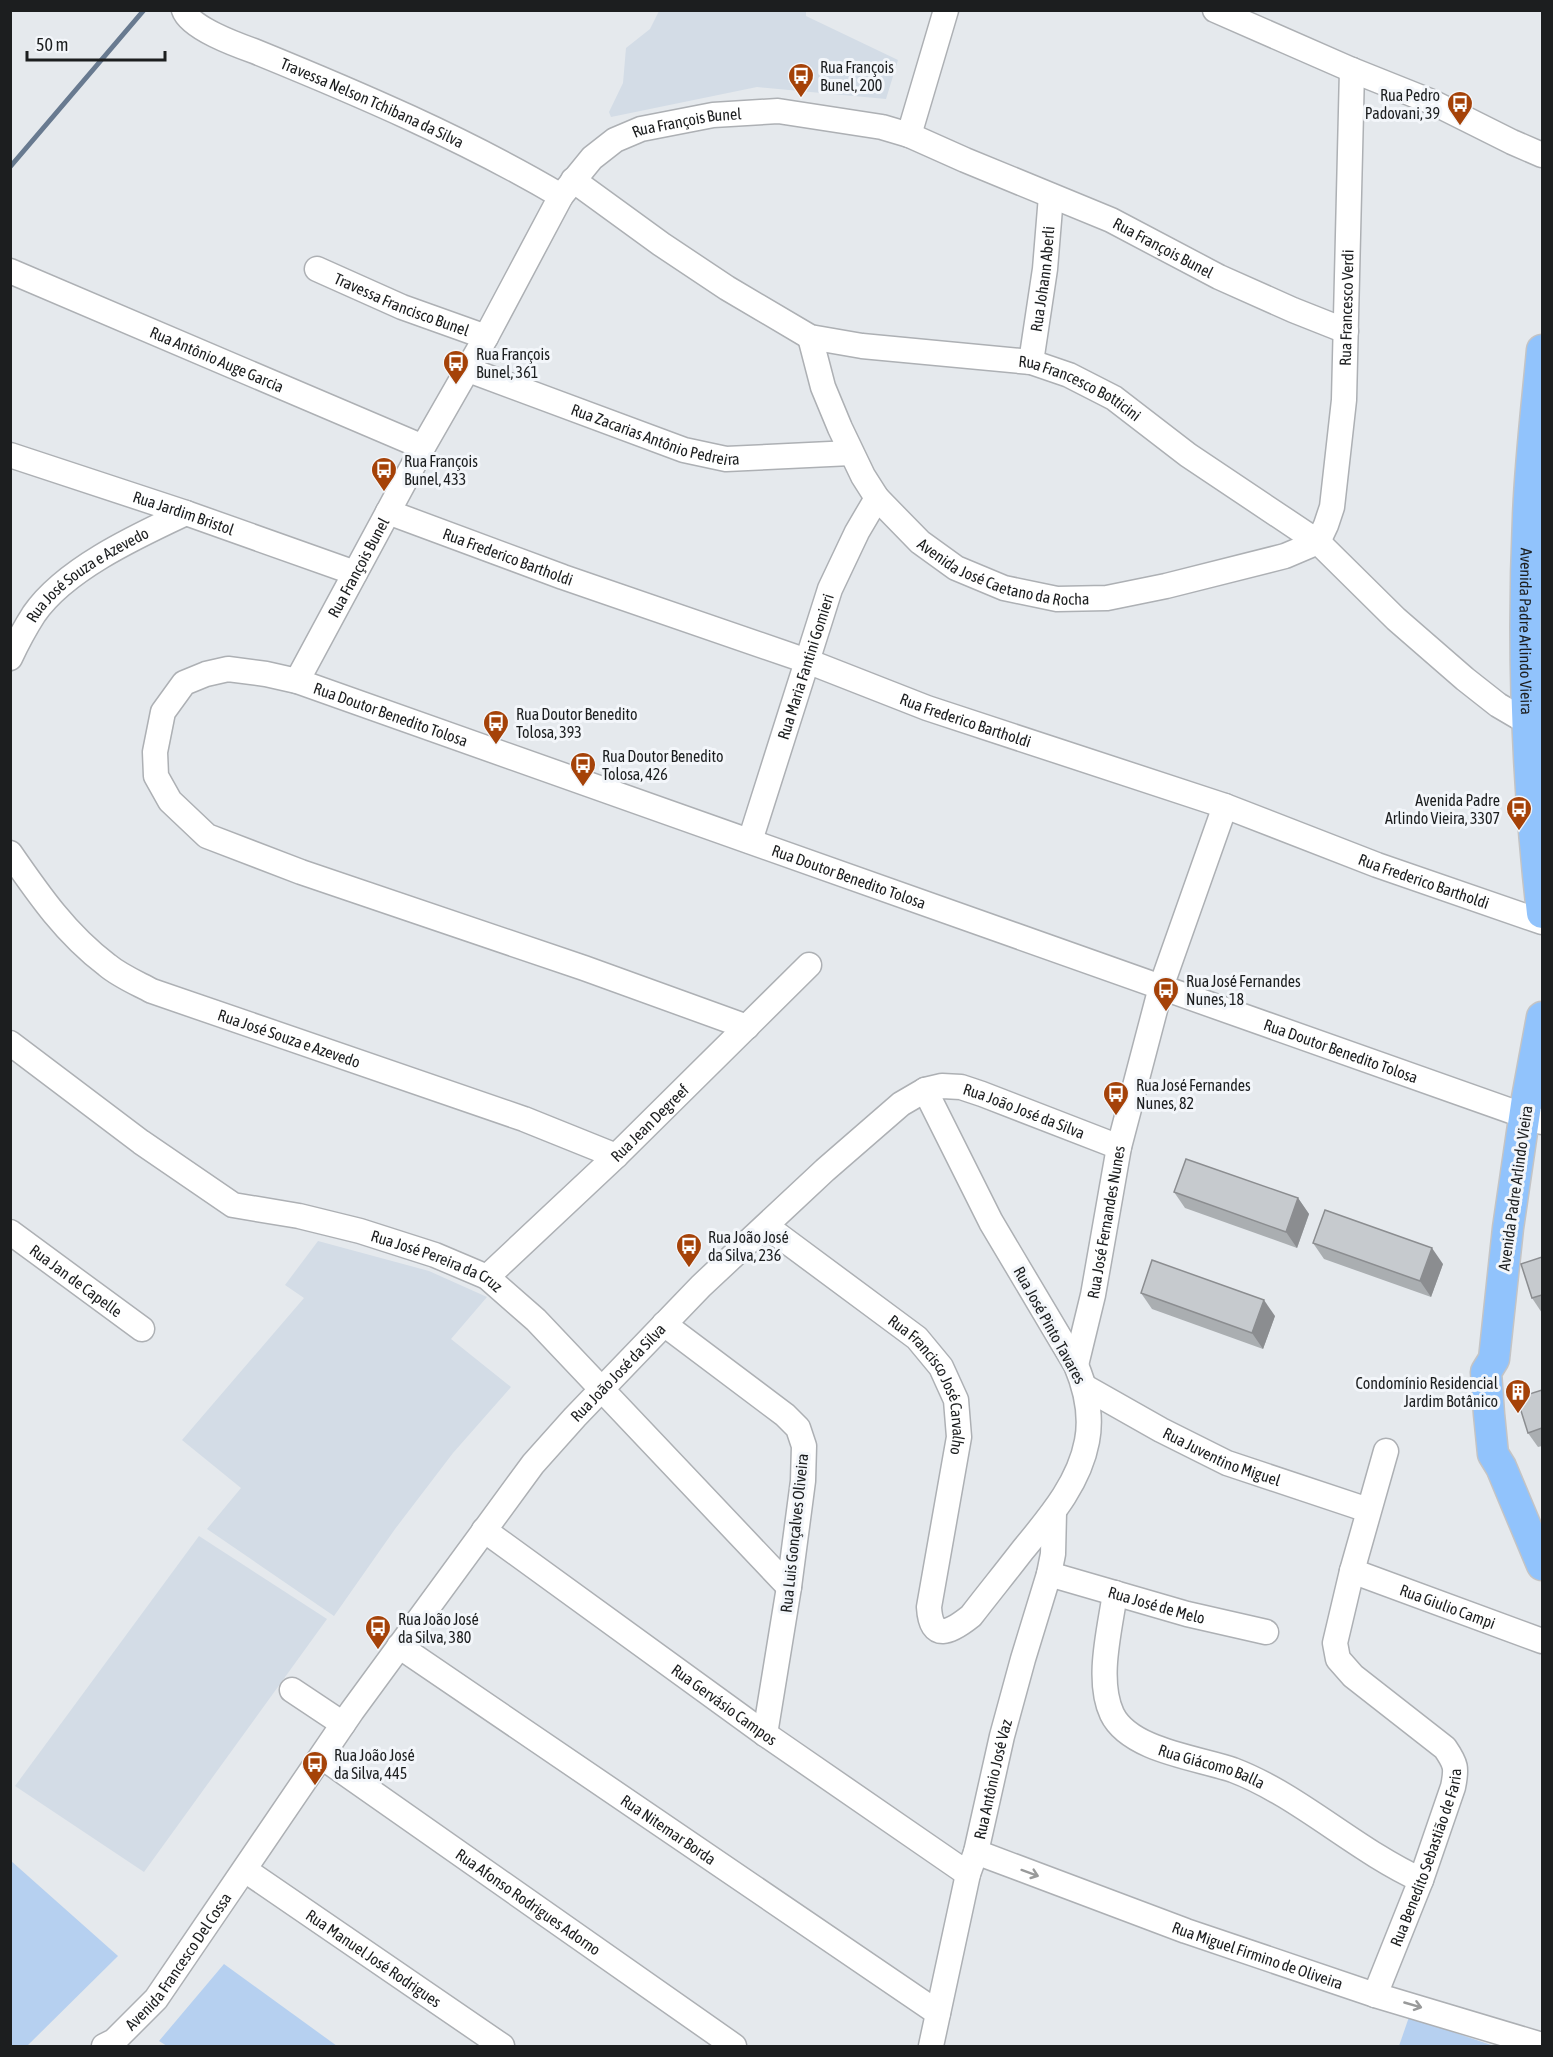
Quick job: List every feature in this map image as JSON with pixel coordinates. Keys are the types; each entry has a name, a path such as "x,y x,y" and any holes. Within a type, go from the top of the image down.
{"main road":[{"name":"Avenida Padre Arlindo Vieira","path":"1542,350 1535,519 1525,639 1535,724 1534,842 1542,913"},
{"name":"Avenida Padre Arlindo Vieira","path":"1542,1017 1533,1119 1508,1228 1494,1359 1499,1372 1505,1451 1501,1467 1542,1565"}],"street":[{"name":"Travessa Nelson Tchibana da Silva","path":"184,10 194,23 235,44 324,80 527,176 567,188"},
{"path":"909,135 946,10"},
{"path":"1215,10 1432,102 1542,155"},
{"name":"Rua Francesco Verdi","path":"1318,542 1326,525 1336,483 1344,400 1352,70"},
{"name":"Rua François Bunel","path":"297,681 423,447 567,188 592,158 615,140 641,129 713,115 778,111 882,127 909,135 1111,220 1219,277 1346,331"},
{"name":"Rua Francesco Botticini","path":"567,188 810,337 862,346 1031,362 1069,375 1114,398 1188,455 1318,542 1388,611 1465,679 1498,705 1535,724"},
{"name":"Rua Johann Aberli","path":"1031,362 1045,269 1051,196"},
{"name":"Travessa Francisco Bunel","path":"317,269 402,307 486,337"},
{"name":"Rua Antônio Auge Garcia","path":"10,271 423,447"},
{"name":"Avenida José Caetano da Rocha","path":"810,337 823,387 851,453 877,498 920,542 956,568 1004,588 1057,599 1107,598 1166,586 1285,556 1318,542"},
{"name":"Rua Zacarias Antônio Pedreira","path":"466,369 684,450 726,459 851,453"},
{"name":"Rua Jardim Bristol","path":"10,455 186,513 355,573"},
{"name":"Rua Maria Fantini Gomieri","path":"750,841 830,589 857,532 877,498"},
{"name":"Rua Frederico Bartholdi","path":"388,512 585,584 807,661 927,708 1225,806 1377,866 1542,922"},
{"name":"Rua José Souza e Azevedo","path":"10,658 35,612 58,588 132,538 186,513"},
{"name":"Rua Doutor Benedito Tolosa","path":"747,1027 584,968 281,865 207,836 170,801 156,776 155,752 163,712 184,683 206,674 228,669 297,681 1533,1119"},
{"name":"Rua José Fernandes Nunes","path":"1076,1365 1093,1295 1119,1147 1161,987 1225,806"},
{"name":"Rua José Souza e Azevedo","path":"10,853 72,936 109,967 152,991 524,1119 616,1156"},
{"name":"Rua Jean Degreef","path":"487,1277 616,1156 809,965"},
{"name":"Rua José Pereira da Cruz","path":"10,1042 141,1142 233,1205 299,1216 360,1231 435,1255 487,1277 536,1320 789,1587"},
{"name":"Rua João José da Silva","path":"245,1870 343,1724 533,1464 601,1389 701,1286 825,1170 901,1104 925,1090 942,1086 961,1087 1119,1147"},
{"name":"Rua José Pinto Tavares","path":"925,1090 991,1222 1076,1365 1085,1387 1089,1418 1087,1440 1080,1466 1054,1512 970,1616"},
{"name":"Rua Francisco José Carvalho","path":"766,1226 917,1338 941,1367 956,1400 959,1437 928,1607 930,1621 940,1630 947,1631 970,1616"},
{"name":"Rua Jan de Capelle","path":"10,1232 142,1329"},
{"name":"Rua Luis Gonçalves Oliveira","path":"664,1324 785,1415 798,1428 804,1446 803,1481 789,1587 765,1734"},
{"name":"Rua Juventino Miguel","path":"1085,1387 1161,1430 1227,1463 1368,1510"},
{"name":"Rua Benedito Sebastião de Faria","path":"1375,1995 1420,1880 1453,1787 1456,1771 1453,1760 1444,1748 1353,1676 1338,1659 1335,1643 1337,1628 1386,1451"},
{"name":"Rua Antônio José Vaz","path":"931,2046 1002,1736 1049,1574 1053,1554 1054,1512"},
{"name":"Rua Gervásio Campos","path":"484,1530 765,1734 972,1863"},
{"name":"Rua Giulio Campi","path":"1352,1571 1542,1641"},
{"name":"Rua José de Melo","path":"1049,1574 1187,1614 1266,1632"},
{"name":"Rua Giácomo Balla","path":"1115,1593 1104,1672 1107,1699 1112,1715 1120,1725 1139,1739 1175,1755 1230,1769 1251,1778 1285,1797 1379,1859 1420,1880"},
{"name":"Rua Nitemar Borda","path":"399,1646 938,2013"},
{"path":"292,1690 343,1724"},
{"name":"Rua Afonso Rodrigues Adorno","path":"322,1757 734,2046"},
{"name":"Rua Miguel Firmino de Oliveira","path":"972,1863 1186,1931 1375,1995 1542,2045"},
{"name":"Avenida Francesco Del Cossa","path":"104,2046 114,2041 156,1999 245,1870"},
{"name":"Rua Manuel José Rodrigues","path":"245,1870 502,2046"}],"shaded area":[{"path":"659,11 806,11 806,16 898,60 886,99 757,87 611,117 609,112 623,83 626,48 650,29"},
{"path":"318,1241 429,1271 487,1297 451,1339 511,1387 453,1453 395,1529 334,1616 207,1529 241,1488 182,1440 304,1298 285,1285"},
{"path":"199,1536 327,1619 144,1872 15,1786"},
{"path":"10,1860 118,1956 27,2046 11,2046"},
{"path":"224,1964 337,2046 167,2046 159,2041"},
{"path":"1409,2017 1494,2046 1399,2046"}],"building":[{"path":"1186,1159 1298,1198 1286,1232 1174,1192"},
{"path":"1325,1210 1432,1248 1420,1281 1313,1243"},
{"path":"1542,1257 1542,1295 1532,1298 1521,1264"},
{"path":"1152,1260 1264,1300 1252,1333 1141,1293"},
{"path":"1542,1390 1542,1428 1528,1433 1517,1398"}],"waterway":[{"path":"10,167 144,10"}],"place":[{"name":"Rua François Bunel, 200","path":"801,99"},
{"name":"Rua Pedro Padovani, 39","path":"1460,127"},
{"name":"Rua François Bunel, 361","path":"456,386"},
{"name":"Rua François Bunel, 433","path":"384,493"},
{"name":"Rua Doutor Benedito Tolosa, 393","path":"496,746"},
{"name":"Rua Doutor Benedito Tolosa, 426","path":"583,788"},
{"name":"Avenida Padre Arlindo Vieira, 3307","path":"1519,832"},
{"name":"Rua José Fernandes Nunes, 18","path":"1166,1013"},
{"name":"Rua José Fernandes Nunes, 82","path":"1116,1117"},
{"name":"Rua João José da Silva, 236","path":"689,1269"},
{"name":"Condomínio Residencial Jardim Botânico","path":"1518,1415"},
{"name":"Rua João José da Silva, 380","path":"378,1651"},
{"name":"Rua João José da Silva, 445","path":"315,1787"}]}
